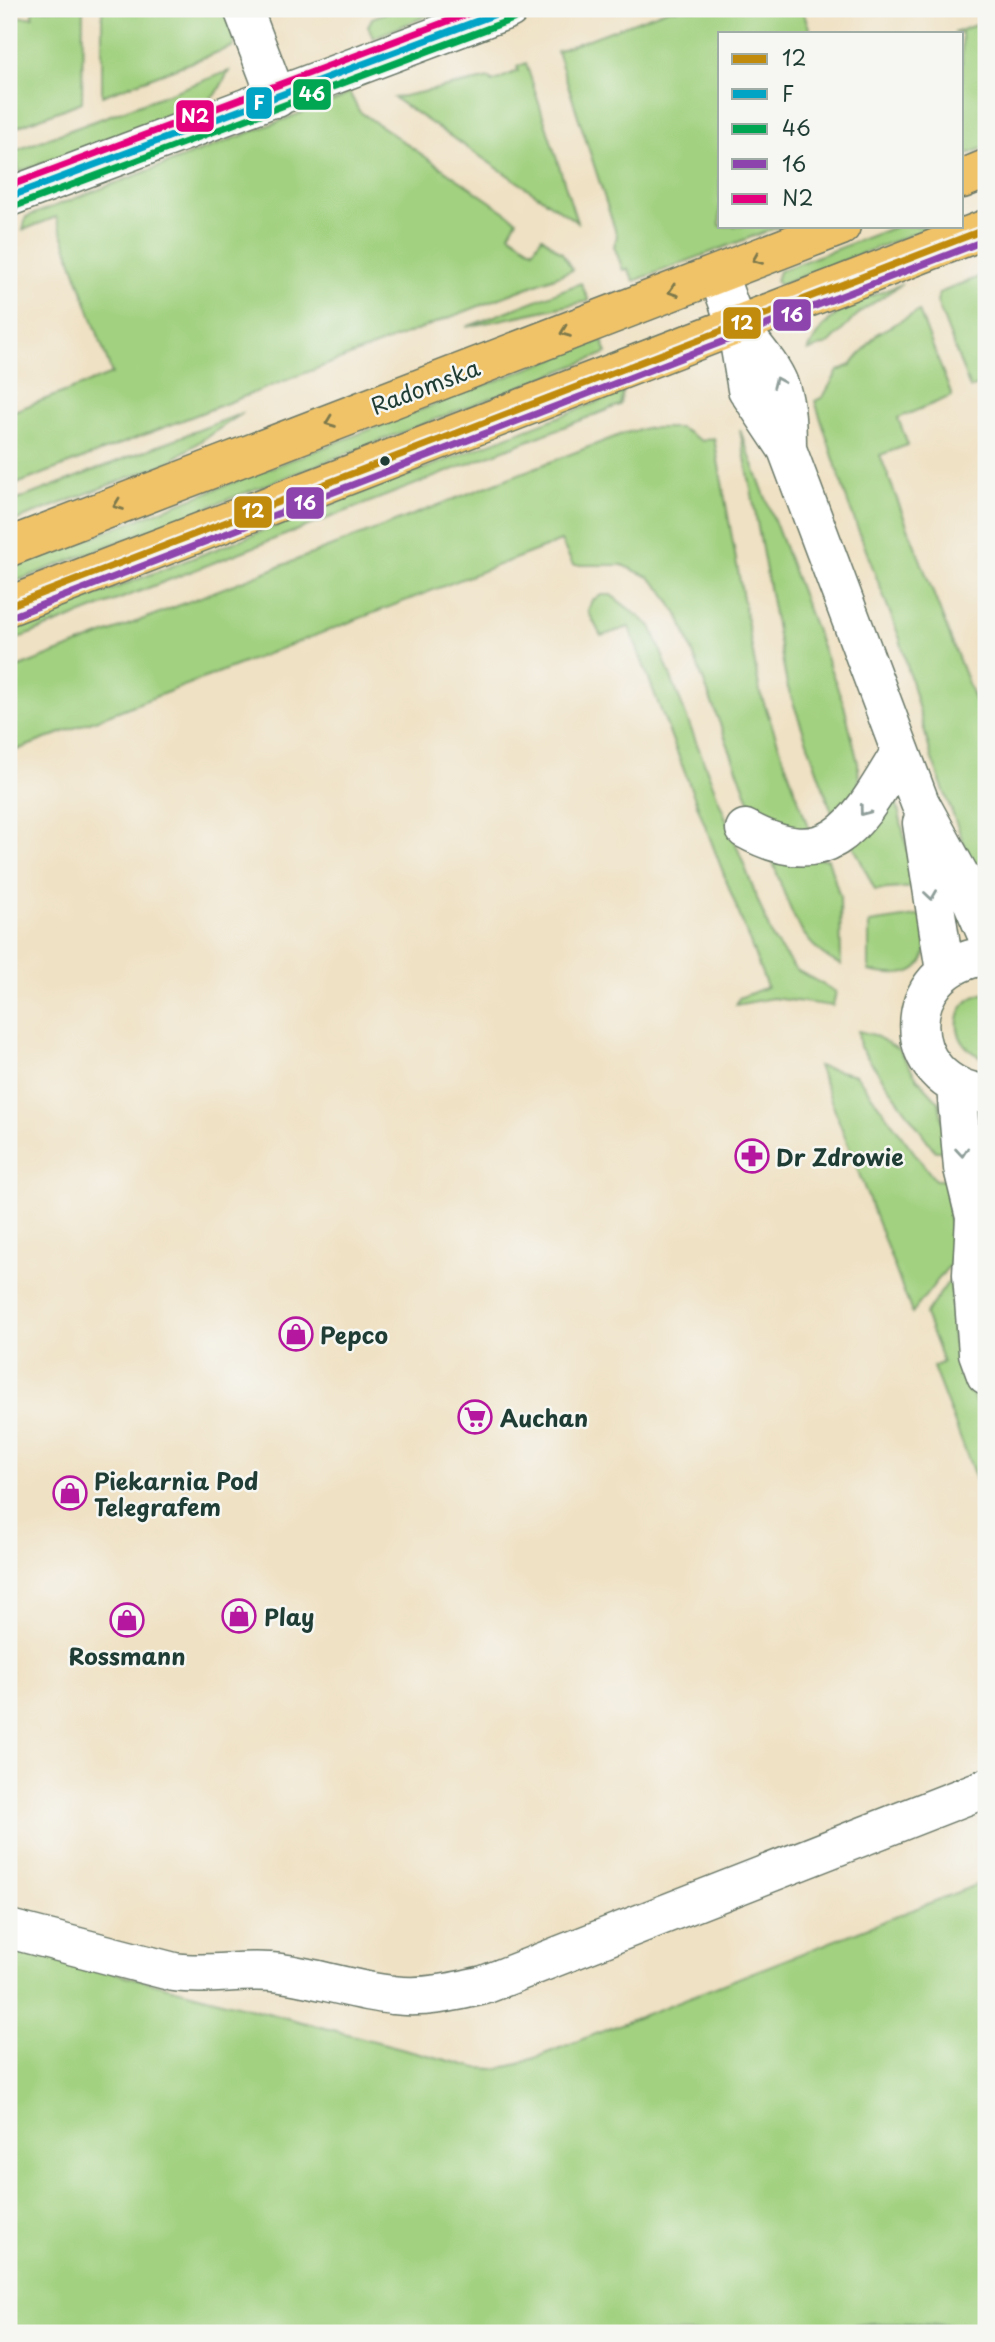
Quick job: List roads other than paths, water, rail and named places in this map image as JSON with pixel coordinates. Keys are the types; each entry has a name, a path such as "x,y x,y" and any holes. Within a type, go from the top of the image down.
{"main road":[{"path":"964,178 986,169"},
{"name":"Radomska","path":"9,547 836,228"},
{"path":"9,606 986,229"}],"street":[{"path":"243,9 277,97"},
{"path":"9,197 509,9"},
{"path":"718,275 736,324 778,377 787,417 787,449 900,753 920,803 965,885 986,933"},
{"path":"746,829 786,846 801,848 831,840 863,813 900,753"},
{"path":"920,803 931,896 945,971"},
{"path":"986,956 972,957 945,971 923,1001 919,1028 926,1056 933,1068 971,1091 964,1168 981,1203 972,1274 981,1331 978,1353 986,1375"},
{"path":"9,1929 174,1972 200,1976 258,1971 393,1995 441,1995 484,1985 986,1788"}],"place":[{"name":"Dr Zdrowie","path":"752,1156"},
{"name":"Pepco","path":"296,1334"},
{"name":"Auchan","path":"475,1417"},
{"name":"Piekarnia Pod Telegrafem","path":"70,1493"},
{"name":"Play","path":"239,1616"},
{"name":"Rossmann","path":"127,1620"}]}
